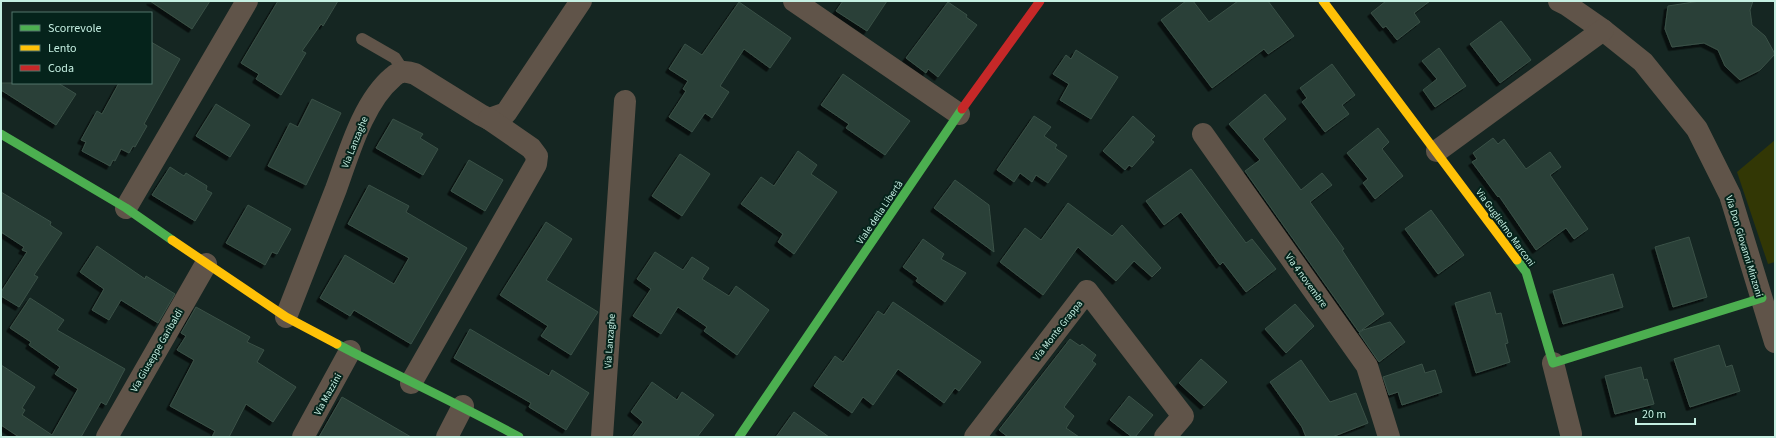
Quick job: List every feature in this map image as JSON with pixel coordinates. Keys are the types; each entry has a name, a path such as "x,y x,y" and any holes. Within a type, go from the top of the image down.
{"street":[{"path":"126,208 247,1"},
{"path":"489,119 506,113 581,1"},
{"path":"794,1 960,114"},
{"name":"Viale della Libertà","path":"739,437 960,114 1040,1"},
{"name":"Via Guglielmo Marconi","path":"1324,1 1526,272 1553,363"},
{"name":"Via Don Giovanni Minzoni","path":"1559,1 1567,4 1603,30 1642,62 1697,128 1730,195 1775,342"},
{"path":"1437,151 1603,30"},
{"path":"404,72 415,74 489,119 531,148 537,156 536,164 411,383"},
{"name":"Via Lanzaghe","path":"286,317 363,118 384,85 394,76 404,72"},
{"name":"Via Lanzaghe","path":"602,437 625,101"},
{"path":"1,134 126,208 206,264 286,317 411,383 463,406 519,437"},
{"name":"Via 4 novembre","path":"1203,134 1367,366 1389,437"},
{"name":"Via Giuseppe Garibaldi","path":"107,437 206,264"},
{"name":"Via Monte Grappa","path":"975,437 1087,291 1183,416 1165,437"},
{"path":"1571,434 1553,363 1762,298"},
{"name":"Via Mazzini","path":"303,437 350,351"},
{"path":"447,437 463,406"}],"lane":[{"path":"362,39 395,58 404,72"}],"green space":[{"path":"1775,140 1775,262 1768,264 1737,172"}],"building":[{"path":"150,1 210,1 192,29"},
{"path":"278,1 338,1 323,26 321,24 302,51 306,53 281,95 256,79 259,74 241,63"},
{"path":"843,1 887,1 867,31 836,11"},
{"path":"1186,1 1193,1 1209,22 1238,1 1268,1 1294,36 1268,54 1264,49 1212,88 1161,20"},
{"path":"1386,1 1430,1 1414,13 1420,22 1397,40 1386,26 1383,28 1371,13"},
{"path":"1700,1 1753,1 1750,10 1752,25 1765,36 1775,54 1760,70 1740,80 1725,66 1718,50 1704,43 1672,47 1665,29 1668,6"},
{"path":"739,2 791,38 770,68 744,49 720,86 729,92 712,118 705,113 692,132 669,117 686,91 683,89 688,81 669,69 685,44 702,55"},
{"path":"948,2 967,15 966,17 977,25 938,77 928,69 926,73 906,58"},
{"path":"1501,21 1531,60 1500,83 1470,44"},
{"path":"152,43 180,59 144,124 147,126 135,147 133,146 129,153 121,149 115,161 113,160 110,166 82,151 86,142 81,140 97,111 102,114 118,84 152,84"},
{"path":"1439,48 1466,86 1435,107 1423,90 1437,79 1422,61"},
{"path":"1076,50 1118,77 1091,119 1060,100 1069,84 1053,74 1066,55 1071,59"},
{"path":"1332,64 1355,95 1342,105 1349,114 1325,132 1302,102 1307,98 1300,88"},
{"path":"843,74 910,121 885,155 846,128 849,124 821,105"},
{"path":"1,83 60,84 76,94 56,125 1,90"},
{"path":"1265,94 1286,119 1263,139 1301,190 1322,173 1332,185 1310,202 1344,249 1342,250 1384,314 1359,332 1245,171 1260,160 1229,124"},
{"path":"312,99 341,113 306,185 268,166 290,123 298,127"},
{"path":"216,104 250,125 230,157 196,136"},
{"path":"1034,116 1051,127 1044,136 1057,145 1055,148 1067,156 1048,183 1036,175 1032,182 1020,173 1014,182 997,170"},
{"path":"1133,116 1155,136 1151,140 1154,142 1132,167 1129,165 1125,170 1103,151"},
{"path":"393,119 423,134 420,138 438,149 423,175 376,148"},
{"path":"1378,128 1389,142 1382,149 1403,176 1375,199 1363,183 1368,179 1347,153"},
{"path":"1493,138 1498,144 1504,139 1526,169 1550,152 1561,167 1550,175 1588,229 1574,239 1566,228 1536,250 1499,196 1498,197 1472,162 1477,159 1473,153"},
{"path":"798,151 817,165 811,174 837,192 794,254 778,242 783,234 741,204 761,177 774,186"},
{"path":"680,154 710,174 682,216 652,196"},
{"path":"469,160 503,180 485,211 451,191"},
{"path":"170,167 184,176 186,173 207,186 206,190 212,193 195,221 152,195"},
{"path":"1191,169 1246,243 1252,239 1276,269 1246,292 1223,262 1220,265 1181,212 1164,225 1146,201"},
{"path":"955,180 989,205 994,252 934,208"},
{"path":"369,185 409,206 406,212 467,248 411,344 354,310 350,316 320,298 345,255 394,284 409,258 348,224"},
{"path":"1,192 51,222 50,225 62,233 34,275 38,277 19,307 1,296 1,292 27,252 22,250 24,247 1,232"},
{"path":"1068,203 1112,236 1122,225 1161,268 1152,277 1134,261 1116,281 1078,247 1043,295 1000,262 1025,228 1041,240"},
{"path":"248,205 291,229 277,254 272,252 265,265 226,243"},
{"path":"1431,210 1464,255 1438,274 1405,229"},
{"path":"546,222 572,239 546,280 598,312 571,355 541,336 548,326 500,295"},
{"path":"1689,237 1707,297 1673,307 1655,247"},
{"path":"923,239 944,254 941,259 966,273 945,302 916,281 918,278 903,267"},
{"path":"97,246 145,279 146,276 175,294 158,323 121,300 109,320 92,310 104,289 80,272"},
{"path":"655,252 683,270 692,257 709,268 702,279 729,296 736,286 769,310 737,355 704,331 707,327 678,307 661,334 633,316 651,289 637,279"},
{"path":"1613,274 1623,307 1563,324 1553,291"},
{"path":"1490,292 1496,314 1501,313 1508,343 1505,344 1510,362 1476,373 1455,303"},
{"path":"30,298 64,320 57,330 125,369 106,405 101,402 81,437 19,437 1,425 1,365 35,387 22,408 25,410 22,415 52,435 78,389 55,374 60,367 29,345 31,342 10,328"},
{"path":"893,302 981,362 959,391 955,388 944,403 898,369 873,405 863,397 852,413 814,386 835,356 843,362 878,311 884,315"},
{"path":"1295,304 1314,326 1286,353 1265,329"},
{"path":"196,307 250,337 247,342 264,350 257,362 296,387 273,422 246,404 229,437 212,437 215,431 170,406 194,360 177,350 186,336 181,333"},
{"path":"1390,322 1405,342 1379,362 1359,333 1363,330"},
{"path":"470,329 549,376 552,370 589,393 566,430 529,407 531,403 454,358"},
{"path":"1070,339 1080,346 1082,344 1096,355 1092,361 1096,364 1064,407 1074,416 1066,428 1079,437 1008,437 999,430"},
{"path":"1719,345 1726,367 1732,365 1740,391 1690,407 1674,359"},
{"path":"1201,359 1227,382 1204,406 1179,383"},
{"path":"1301,360 1330,402 1356,393 1368,423 1332,437 1306,437 1302,427 1270,382"},
{"path":"1422,364 1425,373 1435,370 1442,392 1402,405 1398,392 1389,395 1383,377"},
{"path":"1641,367 1644,380 1647,379 1654,404 1615,414 1605,376"},
{"path":"652,382 677,400 682,392 714,415 697,437 632,437 643,422 631,412"},
{"path":"1129,396 1153,415 1135,437 1132,437 1110,420"},
{"path":"342,397 411,437 319,437"},
{"path":"794,412 829,437 776,437"}],"traffic: fast":[{"path":"739,437 962,109"},
{"path":"1,134 126,208 172,240"},
{"path":"1517,260 1526,272 1553,363 1762,298"},
{"path":"337,344 519,437"}],"traffic: slow":[{"path":"1323,1 1517,260"},
{"path":"172,240 286,317 337,344"}],"traffic: jam":[{"path":"962,109 1040,1"}]}
